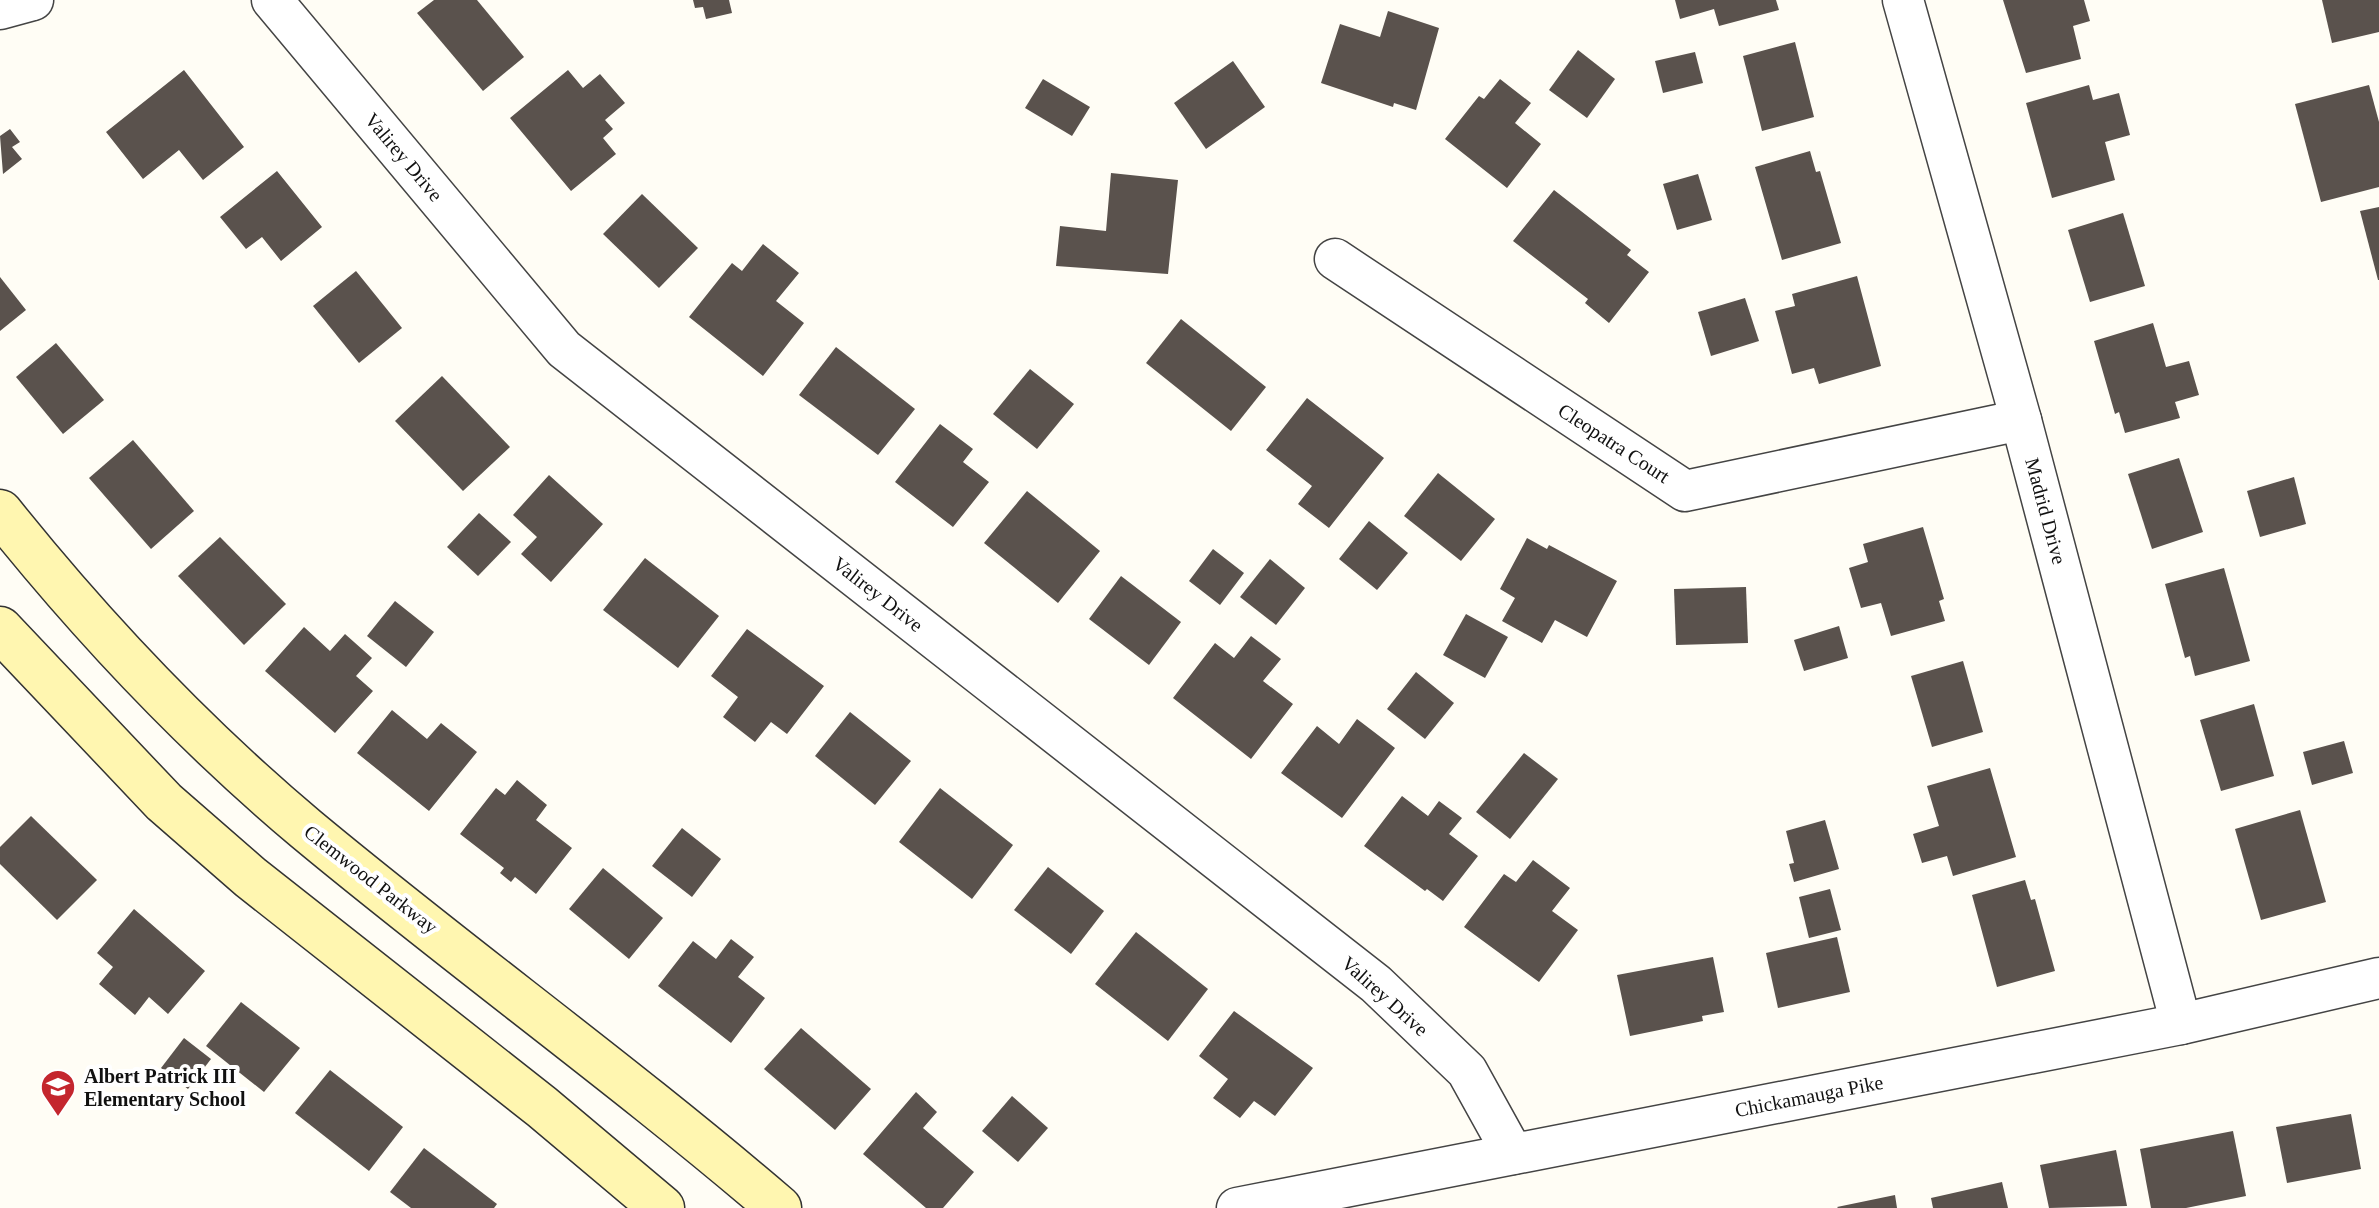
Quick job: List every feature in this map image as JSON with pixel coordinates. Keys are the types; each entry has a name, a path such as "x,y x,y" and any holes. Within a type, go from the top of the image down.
{"street":[{"path":"0,9 33,0"},
{"name":"Valirey Drive","path":"272,0 564,349 1376,984 1467,1071 1513,1154"},
{"name":"Madrid Drive","path":"1903,0 2021,420 2181,1024"},
{"name":"Cleopatra Court","path":"1335,259 1685,491 2021,420"},
{"name":"Clemwood Parkway","path":"0,512 66,594 226,757 306,829 679,1123 779,1208"},
{"path":"0,629 164,802 250,877 542,1107 662,1208"},
{"name":"Chickamauga Pike","path":"1237,1208 2181,1024 2379,978"}],"building":[{"path":"434,0 477,0 524,57 483,91 417,13"},
{"path":"693,0 729,0 732,13 706,19 703,7 695,8"},
{"path":"1675,0 1776,0 1779,10 1719,26 1714,9 1680,19"},
{"path":"2003,0 2084,0 2090,21 2073,26 2081,59 2026,73"},
{"path":"2322,0 2379,0 2379,32 2332,43"},
{"path":"1388,11 1439,28 1416,110 1394,103 1393,107 1321,83 1340,24 1380,37"},
{"path":"1795,42 1814,117 1762,131 1743,56"},
{"path":"1578,50 1615,79 1587,118 1549,90"},
{"path":"1695,52 1703,83 1663,93 1655,61"},
{"path":"1233,61 1265,107 1206,149 1174,103"},
{"path":"184,70 244,147 203,180 179,150 143,179 106,132"},
{"path":"568,70 583,88 600,74 625,103 605,120 613,129 603,138 616,154 571,191 510,118"},
{"path":"1043,79 1090,107 1072,136 1025,108"},
{"path":"1500,79 1531,103 1515,123 1541,144 1507,188 1445,139 1479,96 1484,99"},
{"path":"2089,85 2093,100 2119,93 2130,135 2105,142 2115,180 2052,198 2026,103"},
{"path":"2369,85 2379,122 2379,187 2321,202 2295,104"},
{"path":"10,129 20,142 12,147 22,159 3,174 0,136"},
{"path":"1810,151 1816,172 1820,171 1841,243 1782,260 1755,167"},
{"path":"277,171 322,227 281,261 262,237 246,249 220,217"},
{"path":"1111,173 1178,180 1168,274 1056,266 1060,226 1106,231"},
{"path":"1698,174 1712,220 1677,230 1663,184"},
{"path":"1554,190 1631,250 1627,255 1649,272 1609,323 1585,303 1588,299 1513,241"},
{"path":"642,194 698,248 659,288 603,234"},
{"path":"2379,207 2379,280 2378,280 2360,211"},
{"path":"2123,213 2145,286 2090,302 2068,230"},
{"path":"763,244 799,273 776,301 804,323 763,376 689,317 732,263 742,271"},
{"path":"356,271 402,328 359,363 313,306"},
{"path":"1857,276 1881,366 1819,384 1814,368 1792,374 1775,311 1795,306 1792,294"},
{"path":"0,277 26,310 0,331"},
{"path":"1745,298 1759,341 1711,356 1698,312"},
{"path":"1181,319 1266,387 1231,431 1146,363"},
{"path":"2153,323 2166,367 2189,361 2199,395 2175,402 2180,418 2125,433 2119,412 2115,414 2094,341"},
{"path":"56,343 104,400 63,434 16,377"},
{"path":"836,347 915,409 878,455 799,395"},
{"path":"1030,369 1074,404 1037,449 993,414"},
{"path":"442,376 510,447 463,491 395,421"},
{"path":"1307,398 1384,458 1329,528 1298,504 1312,486 1266,450"},
{"path":"940,424 973,449 963,462 989,482 953,527 895,482"},
{"path":"133,440 194,511 151,549 89,478"},
{"path":"2179,458 2203,532 2152,549 2128,474"},
{"path":"1438,473 1495,519 1461,561 1404,516"},
{"path":"549,475 603,524 551,582 521,554 537,537 513,515"},
{"path":"2294,477 2306,524 2260,537 2247,491"},
{"path":"1027,491 1100,551 1058,603 984,543"},
{"path":"479,513 511,542 478,576 447,547"},
{"path":"1369,521 1408,553 1377,590 1339,559"},
{"path":"1923,527 1944,599 1939,601 1945,621 1891,636 1881,603 1861,608 1849,568 1868,562 1863,544"},
{"path":"220,537 286,604 244,645 178,576"},
{"path":"1527,538 1547,549 1549,545 1617,581 1587,637 1555,620 1542,643 1502,621 1515,598 1500,589"},
{"path":"1213,549 1244,573 1220,605 1189,581"},
{"path":"645,558 719,616 678,668 603,610"},
{"path":"1270,559 1305,588 1276,625 1240,597"},
{"path":"2224,568 2250,661 2195,676 2190,656 2185,658 2165,584"},
{"path":"1121,576 1181,622 1149,665 1089,619"},
{"path":"1746,587 1748,643 1676,645 1674,589"},
{"path":"395,601 434,632 406,667 367,636"},
{"path":"1466,614 1508,637 1485,678 1443,655"},
{"path":"1839,626 1848,658 1804,671 1794,640"},
{"path":"304,627 330,651 345,634 372,658 356,676 373,691 335,733 265,671"},
{"path":"747,629 824,686 787,734 771,722 755,742 723,717 738,697 711,676"},
{"path":"1251,636 1281,659 1263,681 1293,704 1251,759 1173,698 1215,643 1234,658"},
{"path":"1963,661 1983,732 1932,747 1911,676"},
{"path":"1416,672 1454,703 1425,739 1387,709"},
{"path":"2254,704 2274,776 2221,791 2200,720"},
{"path":"392,710 427,739 441,723 477,752 429,811 357,753"},
{"path":"850,712 911,761 875,805 815,756"},
{"path":"1357,719 1395,748 1342,818 1281,773 1317,726 1339,744"},
{"path":"2344,741 2353,773 2312,785 2303,752"},
{"path":"1524,753 1558,779 1510,839 1476,812"},
{"path":"1990,768 2016,857 1953,876 1947,856 1922,863 1913,834 1939,826 1927,786"},
{"path":"517,780 547,805 536,820 572,848 536,894 515,877 511,882 500,873 504,868 460,834 496,788 505,795"},
{"path":"940,788 1013,845 972,899 899,842"},
{"path":"1402,796 1428,816 1439,801 1462,818 1449,834 1478,856 1443,901 1364,846"},
{"path":"2300,810 2326,902 2261,920 2235,829"},
{"path":"31,816 97,880 57,920 0,864 0,847"},
{"path":"1825,820 1839,869 1794,882 1789,864 1794,863 1786,831"},
{"path":"682,828 721,859 692,897 652,866"},
{"path":"1533,860 1570,888 1552,911 1578,930 1539,982 1464,927 1504,874 1516,882"},
{"path":"1048,867 1104,911 1071,954 1014,910"},
{"path":"603,868 663,918 629,959 569,909"},
{"path":"2025,880 2031,900 2035,899 2055,971 1997,987 1972,895"},
{"path":"1830,889 1841,930 1809,938 1799,897"},
{"path":"134,909 205,971 168,1014 149,997 135,1015 99,984 113,967 97,953"},
{"path":"1136,932 1208,989 1168,1041 1095,984"},
{"path":"1837,937 1850,992 1778,1008 1766,953"},
{"path":"731,939 754,957 738,977 765,998 731,1043 658,986 693,941 716,959"},
{"path":"1713,957 1724,1012 1702,1016 1703,1021 1630,1036 1617,975"},
{"path":"241,1002 300,1048 264,1092 206,1046"},
{"path":"1234,1011 1313,1068 1275,1116 1254,1101 1240,1118 1213,1098 1228,1079 1199,1056"},
{"path":"801,1028 871,1089 835,1130 764,1069"},
{"path":"184,1038 211,1059 188,1089 161,1068"},
{"path":"330,1070 403,1127 369,1171 295,1113"},
{"path":"916,1092 937,1112 923,1128 974,1172 943,1208 926,1208 863,1154"},
{"path":"1012,1096 1048,1128 1018,1162 982,1131"},
{"path":"2351,1114 2361,1169 2287,1183 2276,1127"},
{"path":"2233,1131 2246,1196 2186,1208 2151,1208 2140,1149"},
{"path":"424,1148 497,1204 494,1208 411,1208 390,1192"},
{"path":"2116,1150 2127,1206 2049,1208 2040,1165"},
{"path":"2002,1182 2008,1208 1933,1208 1931,1198"},
{"path":"1895,1195 1897,1208 1837,1207"}],"place":[{"name":"Albert Patrick III Elementary School","path":"58,1118"}]}
